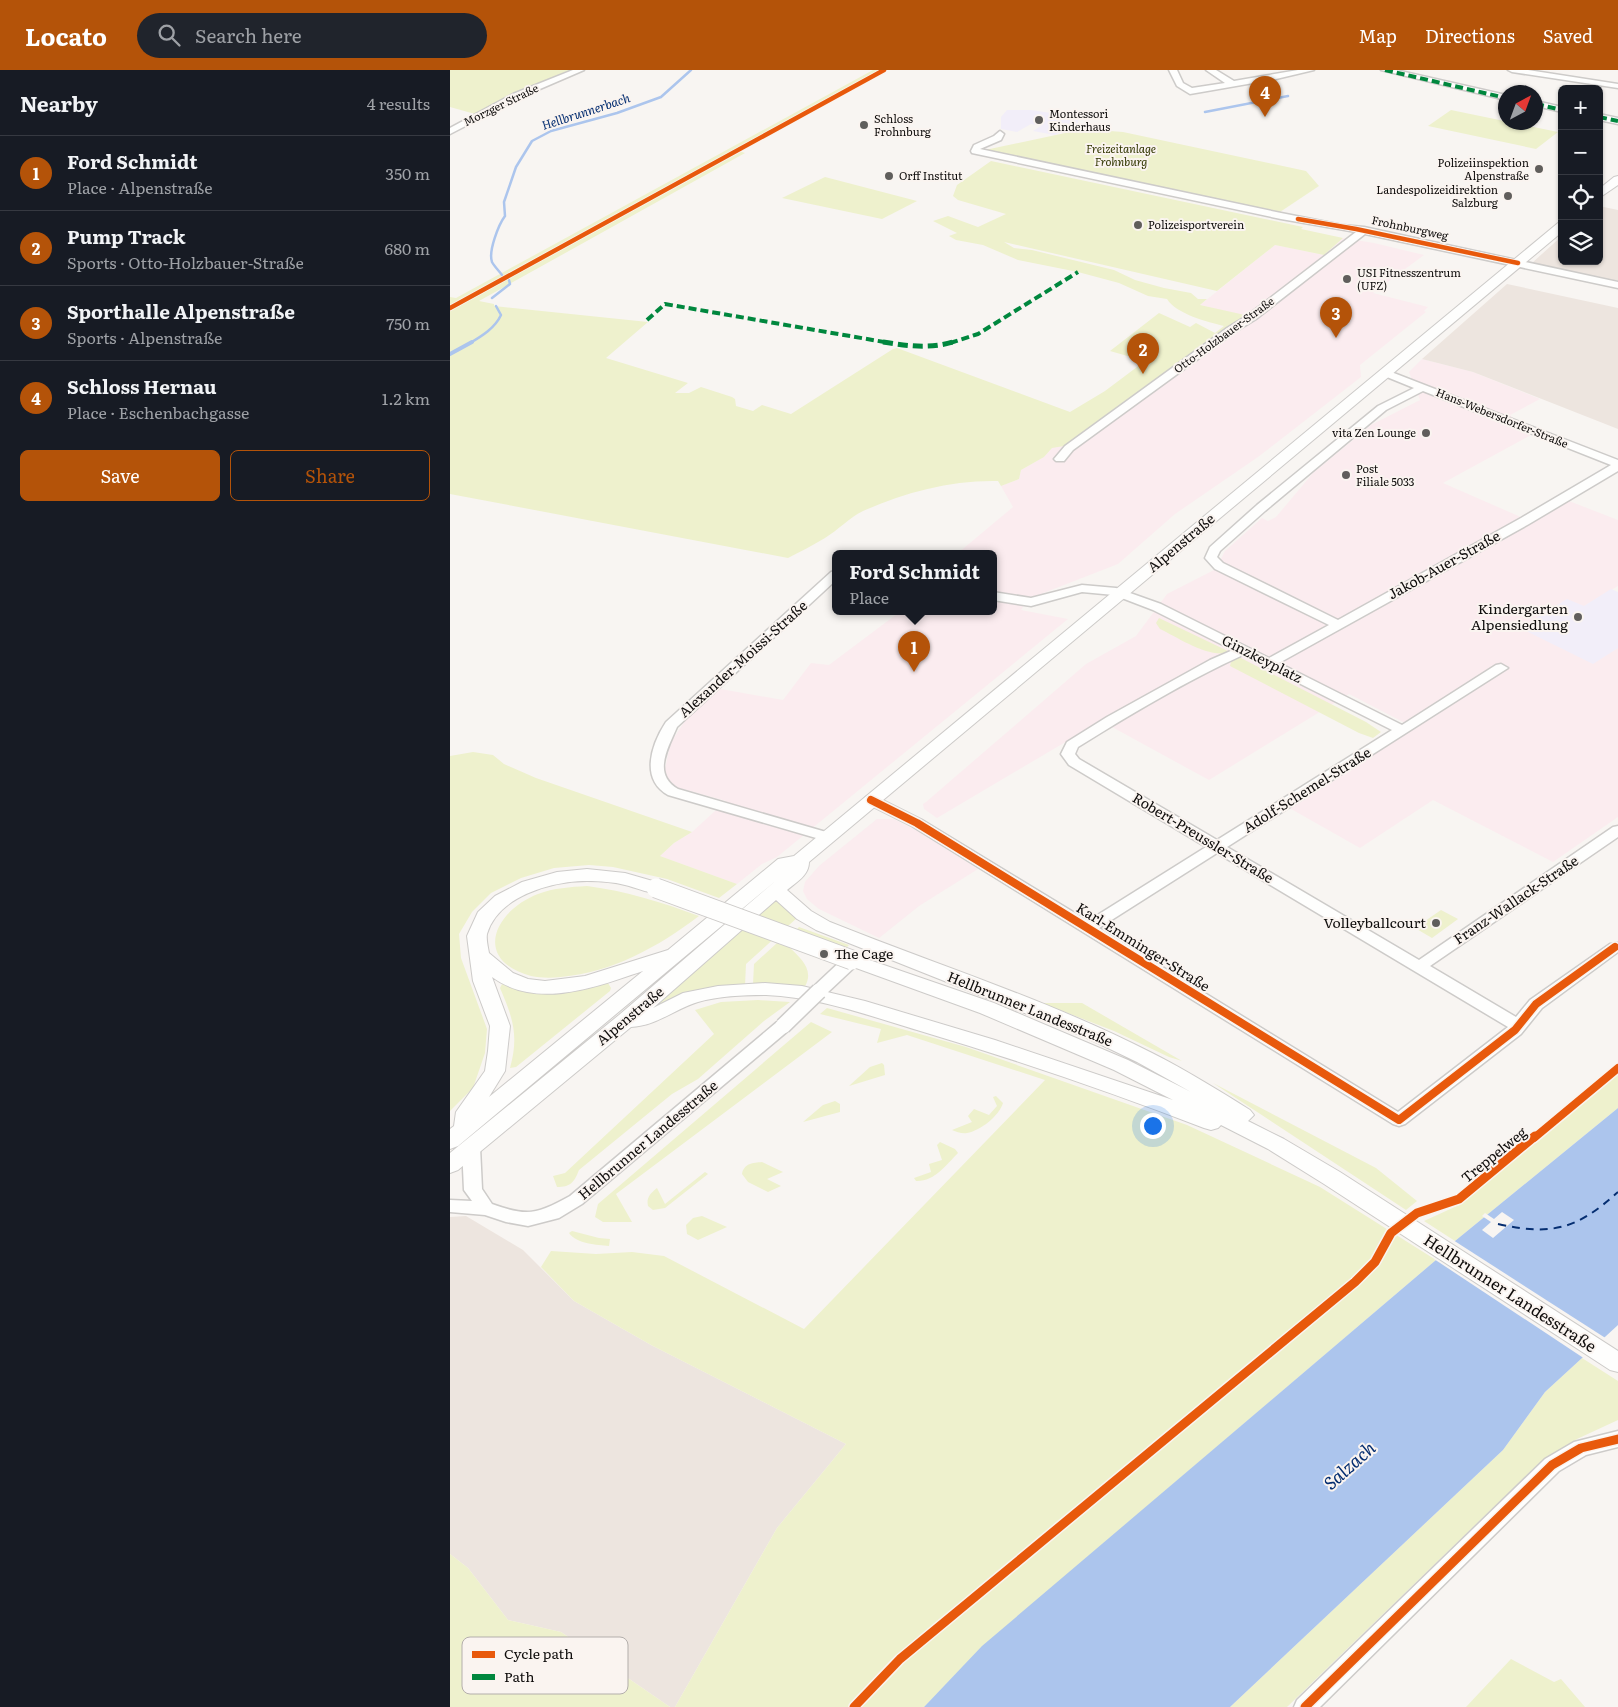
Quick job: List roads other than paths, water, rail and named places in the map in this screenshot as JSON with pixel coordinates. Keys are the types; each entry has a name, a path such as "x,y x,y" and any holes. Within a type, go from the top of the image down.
{"main road":[{"path":"1603,192 1618,179"},
{"name":"Alpenstraße","path":"450,1165 462,1139 675,955 785,864 800,860 828,837 1558,229"},
{"name":"Alpenstraße","path":"462,1139 626,1020 800,869 800,860"},
{"name":"Hellbrunner Landesstraße","path":"462,1139 467,1112 495,1071 498,1051 500,1026 483,981 477,936 485,916 502,900 529,886 557,878 587,875 625,879 656,888 987,1008 1121,1065 1276,1144 1332,1178 1618,1363"},
{"name":"Hellbrunner Landesstraße","path":"776,890 786,901 804,915 823,926 1104,1038 1170,1070 1247,1118 1276,1144"},
{"path":"479,955 506,977 526,985 550,987 576,984 606,977 648,961 675,955"},
{"name":"Hellbrunner Landesstraße","path":"626,1020 645,1018 669,1006 692,998 717,993 767,989 799,992 851,1004 987,1044 1143,1097 1238,1134 1253,1136 1276,1144"}],"street":[{"name":"Morzger Straße","path":"450,131 516,96 580,70"},
{"path":"1173,70 1180,84 1190,91 1310,70"},
{"path":"1210,70 1232,84"},
{"path":"1386,70 1498,96"},
{"path":"1512,70 1548,73 1618,86"},
{"path":"1543,106 1558,109"},
{"path":"1603,118 1618,121"},
{"name":"Frohnburgweg","path":"1000,134 998,138 977,147 975,151 1289,218 1364,230 1618,284"},
{"name":"Otto-Holzbauer-Straße","path":"1060,459 1069,448 1231,330 1252,317 1364,230"},
{"name":"Hans-Webersdorfer-Straße","path":"1386,373 1424,386 1618,465"},
{"name":"Alpenstraße","path":"1337,624 1219,566 1211,558 1214,550 1261,508 1382,408 1424,386"},
{"name":"Jakob-Auer-Straße","path":"1270,663 1525,521 1618,465"},
{"name":"Alexander-Moissi-Straße","path":"828,837 673,792 663,786 657,774 659,757 671,725 832,578"},
{"name":"Ginzkeyplatz","path":"997,597 1030,602 1044,600 1077,589 1120,593 1145,602 1244,650 1402,730"},
{"name":"Robert-Preussler-Straße","path":"1244,650 1215,663 1112,720 1072,745 1068,754 1074,762 1518,1025"},
{"name":"Adolf-Schemel-Straße","path":"1088,928 1501,668"},
{"name":"Karl-Emminger-Straße","path":"871,800 908,818 1399,1120 1518,1025"},
{"name":"Franz-Wallack-Straße","path":"1420,966 1616,834"},
{"path":"1518,1025 1536,1004 1615,947"},
{"name":"Hellbrunner Landesstraße","path":"450,1206 486,1209 506,1216 528,1220 553,1213 576,1200 783,1026 852,960"},
{"name":"Hellbrunner Landesstraße","path":"462,1139 473,1190 486,1209"},
{"path":"1304,1707 1542,1474 1566,1455 1581,1448 1618,1439"}],"water":[{"name":"Salzach","path":"1618,1108 1618,1325 1545,1392 1503,1450 1230,1707 924,1707 982,1646 1436,1260 1455,1241"}],"waterway":[{"name":"Hellbrunnerbach","path":"502,275 492,262 493,245 497,231 505,216 504,202 516,167 532,141 551,131 617,113 661,97 691,70"},
{"path":"1205,112 1288,96"},
{"name":"Hellbrunnerbach","path":"492,298 510,284 509,280"},
{"name":"Hellbrunnerbach","path":"470,343 488,331 498,320 501,315 496,306"},
{"name":"Hellbrunnerbach","path":"450,354 472,342"}],"place":[{"name":"Schloss Hernau","path":"1265,117"},
{"name":"Montessori Kinderhaus","path":"1039,120"},
{"name":"Schloss Frohnburg","path":"864,125"},
{"name":"Polizeiinspektion Alpenstraße","path":"1539,169"},
{"name":"Orff Institut","path":"889,176"},
{"name":"Landespolizeidirektion Salzburg","path":"1508,196"},
{"name":"Polizeisportverein","path":"1138,225"},
{"name":"USI Fitnesszentrum (UFZ)","path":"1347,279"},
{"name":"Sporthalle Alpenstraße","path":"1336,338"},
{"name":"Pump Track","path":"1143,374"},
{"name":"vita Zen Lounge","path":"1426,433"},
{"name":"Post Filiale 5033","path":"1346,475"},
{"name":"Kindergarten Alpensiedlung","path":"1578,617"},
{"name":"Ford Schmidt","path":"914,672"},
{"name":"Volleyballcourt","path":"1436,923"},
{"name":"The Cage","path":"824,954"}],"park label":[{"name":"Freizeitanlage Frohnburg","path":"1121,155"}]}
